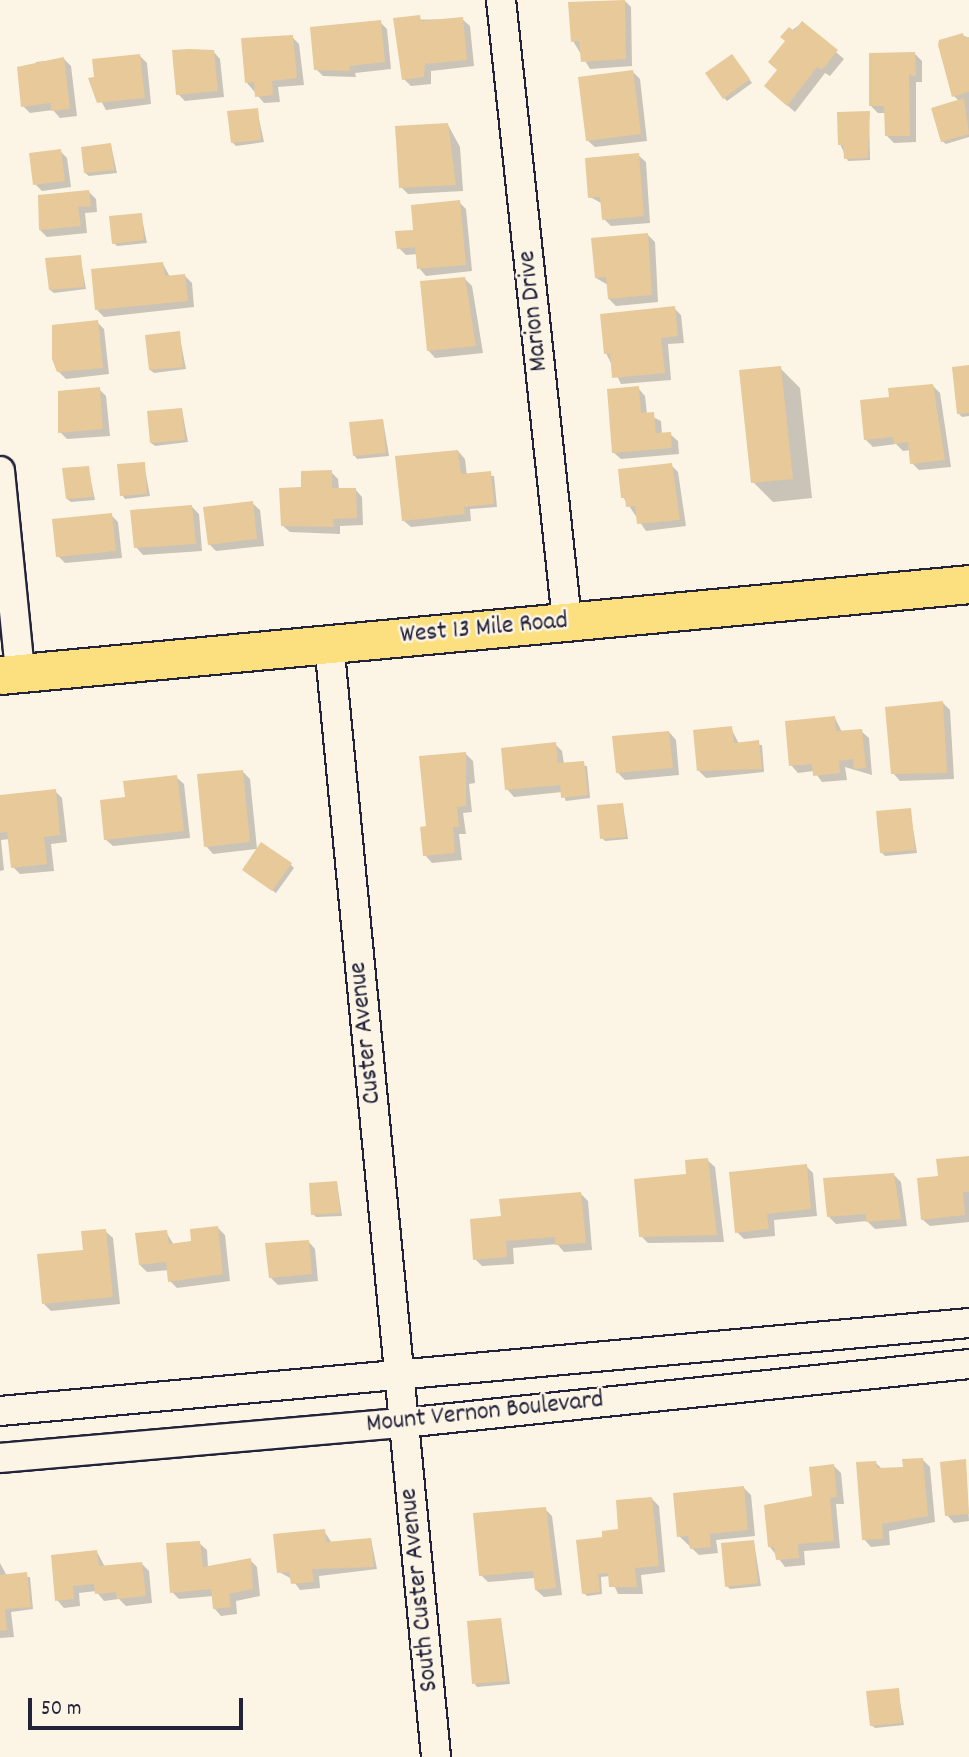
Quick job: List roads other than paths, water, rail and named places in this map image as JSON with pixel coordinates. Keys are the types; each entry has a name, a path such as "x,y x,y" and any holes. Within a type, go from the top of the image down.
{"main road":[{"name":"West 13 Mile Road","path":"10,674 969,584"}],"street":[{"name":"Marion Drive","path":"501,0 567,621"},
{"path":"0,471 10,674"},
{"name":"Custer Avenue","path":"329,643 402,1423"},
{"name":"Mount Vernon Boulevard","path":"0,1411 399,1377 969,1323"},
{"name":"Mount Vernon Boulevard","path":"0,1458 402,1423 969,1364"},
{"name":"South Custer Avenue","path":"402,1423 436,1757"}]}
